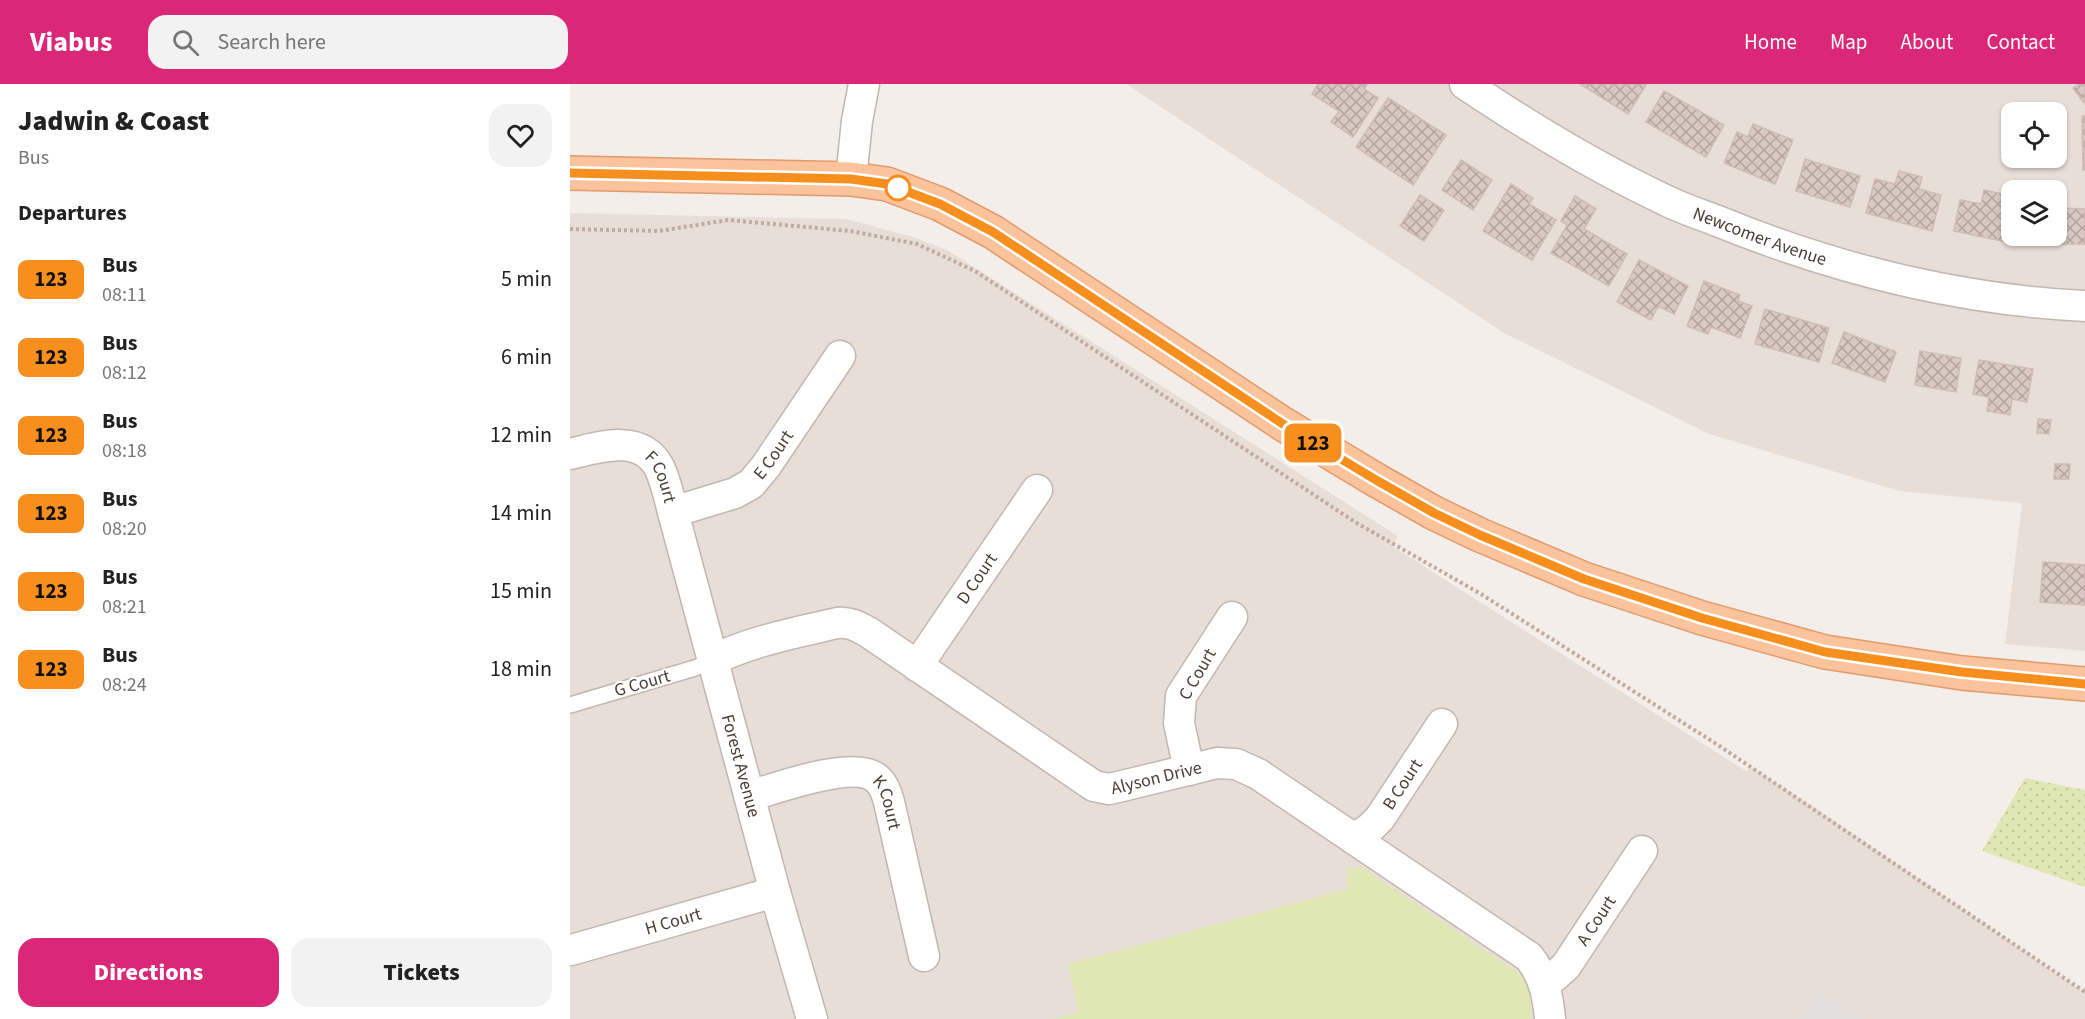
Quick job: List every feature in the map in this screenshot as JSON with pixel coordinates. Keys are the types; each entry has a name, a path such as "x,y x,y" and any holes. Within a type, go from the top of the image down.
{"main road":[{"path":"570,173 851,179 887,184 940,204 993,232 1283,424 1434,513 1584,579 1702,618 1825,652 1962,672 2085,684"}],"street":[{"path":"851,179 857,121 864,84"},
{"name":"Newcomer Avenue","path":"1465,84 1594,164 1666,201 1754,236 1822,260 1893,278 1967,293 2049,304 2085,306"},
{"name":"E Court","path":"673,512 735,493 751,484 766,466 840,356"},
{"name":"F Court","path":"570,454 612,444 622,444 639,450 658,466 673,512"},
{"name":"D Court","path":"917,666 1037,489"},
{"name":"Forest Avenue","path":"673,512 775,892 812,1019"},
{"name":"C Court","path":"1189,770 1179,723 1181,696 1232,617"},
{"name":"Alyson Drive","path":"713,660 730,651 846,622 859,627 1094,786 1108,789 1217,763 1243,766 1528,957 1544,982 1550,1019"},
{"name":"B Court","path":"1354,839 1380,819 1442,724"},
{"name":"K Court","path":"750,796 827,775 861,772 876,778 886,790 924,956"},
{"name":"A Court","path":"1544,982 1566,966 1642,851"},
{"name":"H Court","path":"570,950 775,892"}],"lane":[{"name":"G Court","path":"570,705 679,673 713,660"}],"path":[{"path":"570,229 658,231 728,220 850,231 917,244 975,271 1355,522 1481,594 1718,745 2085,992"}],"shaded area":[{"path":"1126,84 2085,84 2085,651 2005,644 2022,503 1899,491 1709,434 1504,333"},
{"path":"570,213 846,219 913,237 947,250 1398,536 1392,546 1746,771 1752,768 1821,812 2085,993 2085,1019 570,1019"},
{"path":"1818,991 1862,1019 1800,1019"}],"green space":[{"path":"2025,778 2085,790 2085,887 1982,851"},
{"path":"1360,866 1530,981 1531,1019 1052,1019 1079,1012 1068,964 1347,889 1347,870"}],"building":[{"path":"1318,84 1367,84 1364,89 1378,98 1353,137 1331,122 1339,111 1312,94"},
{"path":"1580,84 1644,84 1646,85 1628,114"},
{"path":"2079,84 2085,84 2084,103 2073,88"},
{"path":"1664,91 1724,125 1706,157 1646,122"},
{"path":"1388,98 1446,135 1413,185 1356,147"},
{"path":"2082,116 2085,116 2085,170 2083,170"},
{"path":"1753,124 1793,140 1775,184 1724,163 1737,132 1748,137"},
{"path":"1805,159 1860,176 1850,207 1796,191"},
{"path":"1461,160 1492,180 1473,210 1442,190"},
{"path":"1899,171 1922,177 1919,189 1941,195 1932,231 1866,213 1875,179 1895,184"},
{"path":"1511,184 1533,198 1529,204 1556,220 1532,260 1483,231"},
{"path":"1984,190 2001,194 2001,241 1954,231 1960,200 1981,204"},
{"path":"1420,195 1444,210 1424,241 1400,226"},
{"path":"1575,196 1596,209 1584,229 1627,254 1609,286 1551,253 1567,225 1561,221"},
{"path":"2067,208 2085,209 2085,244 2067,244"},
{"path":"1639,260 1688,286 1674,314 1658,306 1651,320 1617,302"},
{"path":"1704,281 1740,295 1738,301 1752,306 1740,338 1711,327 1708,334 1687,326"},
{"path":"1765,309 1829,328 1819,362 1755,344"},
{"path":"1844,332 1896,352 1885,382 1832,363"},
{"path":"1920,351 1961,358 1956,392 1915,385"},
{"path":"1979,360 2033,369 2027,402 2012,399 2010,415 1987,411 1989,397 1973,394"},
{"path":"2038,419 2051,420 2049,434 2037,433"},
{"path":"2055,464 2070,464 2069,479 2054,479"},
{"path":"2043,562 2085,565 2085,605 2040,602"}],"bus line":[{"name":"123","path":"570,173 851,179 887,184 940,204 993,232 1283,424 1434,513 1521,553 1584,579 1702,618 1825,652 1962,672 2085,684"}]}
